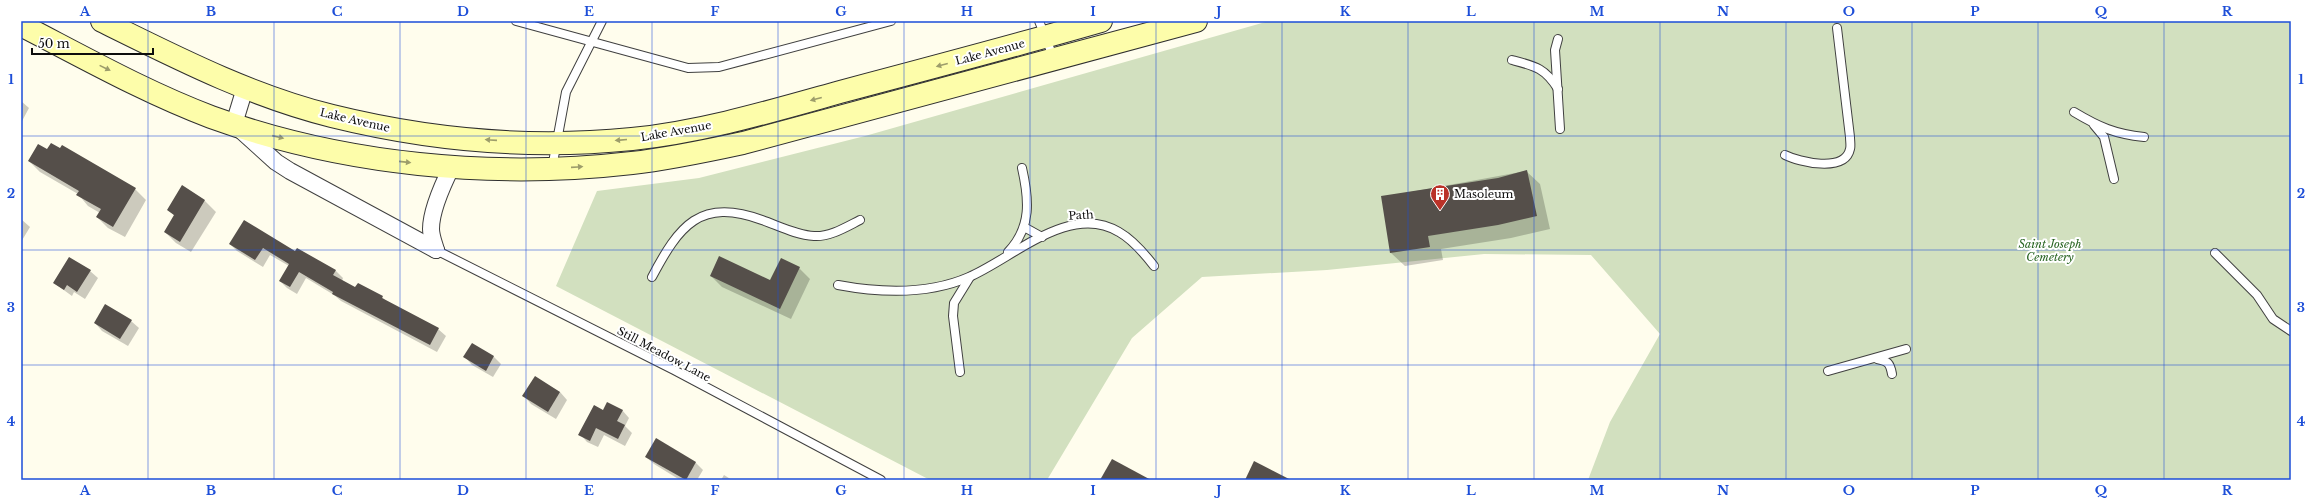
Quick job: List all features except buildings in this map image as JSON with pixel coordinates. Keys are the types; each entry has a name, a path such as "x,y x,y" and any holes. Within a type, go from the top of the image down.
{"main road":[{"name":"Lake Avenue","path":"102,21 200,70 245,88 333,116 401,130 508,142 633,139 694,128 760,114 1042,29 1101,21"},
{"path":"21,25 157,94 234,124 328,149 402,162 452,166 552,168 631,163 685,155 736,144 1196,21"}],"street":[{"path":"245,88 234,124 276,162 436,250"},
{"path":"436,250 431,236 432,220 444,183 452,166"}],"lane":[{"path":"516,21 688,68 719,67 891,21"},
{"path":"552,168 566,92 602,21"},
{"path":"1785,155 1801,162 1818,164 1839,162 1846,157 1850,150 1850,137 1837,28"},
{"path":"1042,29 1054,59"},
{"path":"1558,39 1555,50 1559,90 1560,129"},
{"path":"1512,60 1537,66 1550,76 1559,90"},
{"path":"2074,112 2092,123 2121,134 2144,137"},
{"path":"2092,123 2104,137 2114,179"},
{"name":"Path","path":"1002,258 1014,246 1024,227 1028,207 1028,192 1022,168"},
{"path":"652,277 678,233 702,215 727,211 760,219 793,232 815,236 834,233 860,220"},
{"name":"Path","path":"838,284 868,291 903,292 943,286 970,277 1042,237 1074,224 1091,223 1106,225 1132,241 1154,266"},
{"path":"1024,227 1042,237"},
{"name":"Still Meadow Lane","path":"436,250 674,370 881,480"},
{"path":"2215,253 2257,295 2273,319 2291,331"},
{"name":"Path","path":"960,372 953,316 954,303 970,277"},
{"path":"1828,371 1906,349"},
{"path":"1876,358 1886,360 1890,364 1892,374"}],"green space":[{"name":"Saint Joseph Cemetery","path":"1269,21 2291,21 2291,480 1588,480 1610,422 1660,334 1591,255 1484,254 1327,270 1202,277 1132,338 1047,480 930,480 556,286 597,191 699,178 865,136"}],"place":[{"name":"Masoleum","path":"1440,211"}]}
